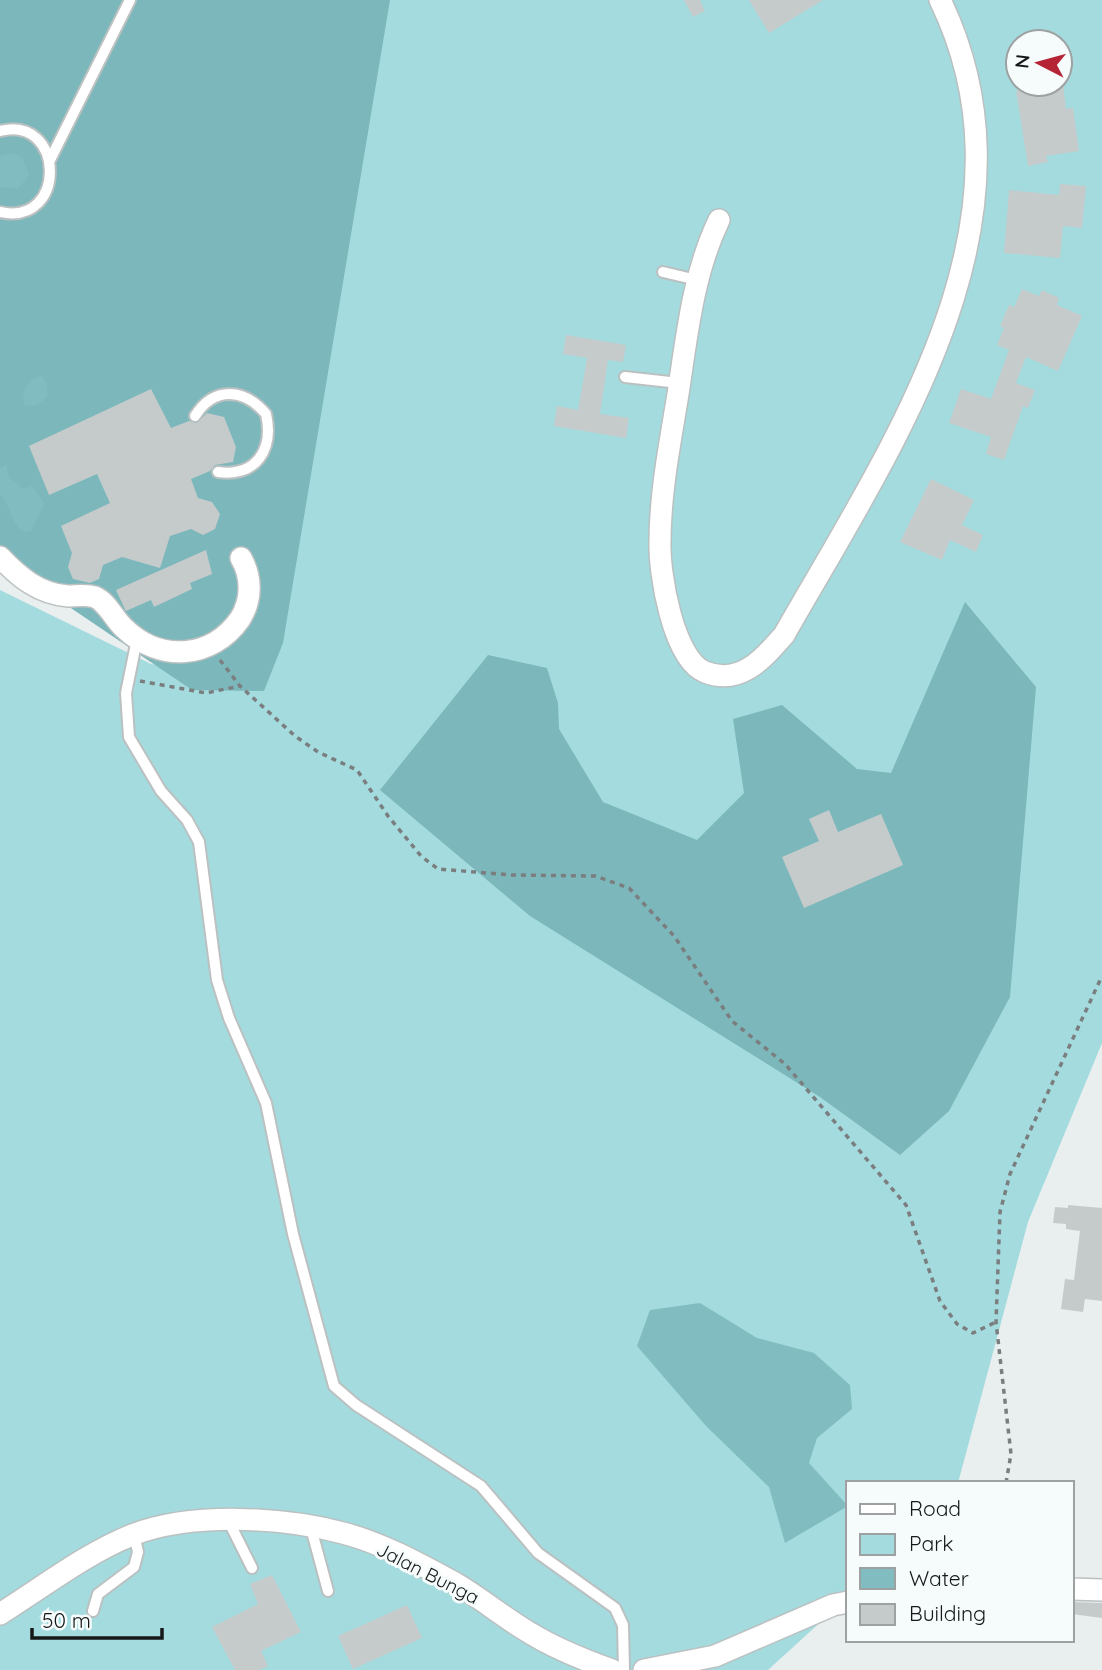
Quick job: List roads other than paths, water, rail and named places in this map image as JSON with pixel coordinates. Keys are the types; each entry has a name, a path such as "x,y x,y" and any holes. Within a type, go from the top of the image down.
{"street":[{"path":"719,219 705,248 697,280 679,383 660,524 665,589 680,640 697,669 719,675 742,673 756,665 784,635 907,417 946,323 961,278 973,216 974,121 964,64 940,0"},
{"path":"0,557 36,588 50,593 95,597 137,639 169,651 187,654 211,647 229,633 242,616 250,594 246,568 241,558"},
{"name":"Jalan Bunga","path":"0,1614 101,1550 134,1534 228,1520 343,1533 401,1555 458,1584 528,1632 568,1654 612,1670"},
{"path":"1074,1590 1102,1590"},
{"path":"644,1670 715,1656 833,1605 846,1602"}],"lane":[{"path":"0,212 20,212 43,198 49,186 50,160 130,0"},
{"path":"0,131 21,130 34,136 50,160"},
{"path":"663,272 697,280"},
{"path":"625,377 679,383"},
{"path":"195,416 203,403 226,394 245,396 266,414 268,443 258,462 234,474 218,472"},
{"path":"137,639 126,693 129,737 161,791 187,820 199,842 217,979 229,1018 266,1103 293,1234 334,1386 356,1405 441,1457 481,1486 538,1553 615,1608 623,1625 624,1670"},
{"path":"228,1520 251,1568"},
{"path":"311,1528 328,1591"},
{"path":"93,1611 98,1594 134,1567 138,1552 134,1534"}],"water":[{"path":"12,153 23,158 29,175 18,189 0,187 0,156"},
{"path":"42,376 47,383 47,397 37,405 25,406 23,396 26,386"},
{"path":"6,465 9,477 23,489 31,485 45,503 31,531 24,532 19,528 0,495 0,468"},
{"path":"700,1303 757,1338 814,1353 850,1385 852,1409 817,1438 809,1463 846,1504 846,1507 785,1543 769,1487 706,1426 637,1346 650,1310"}]}
